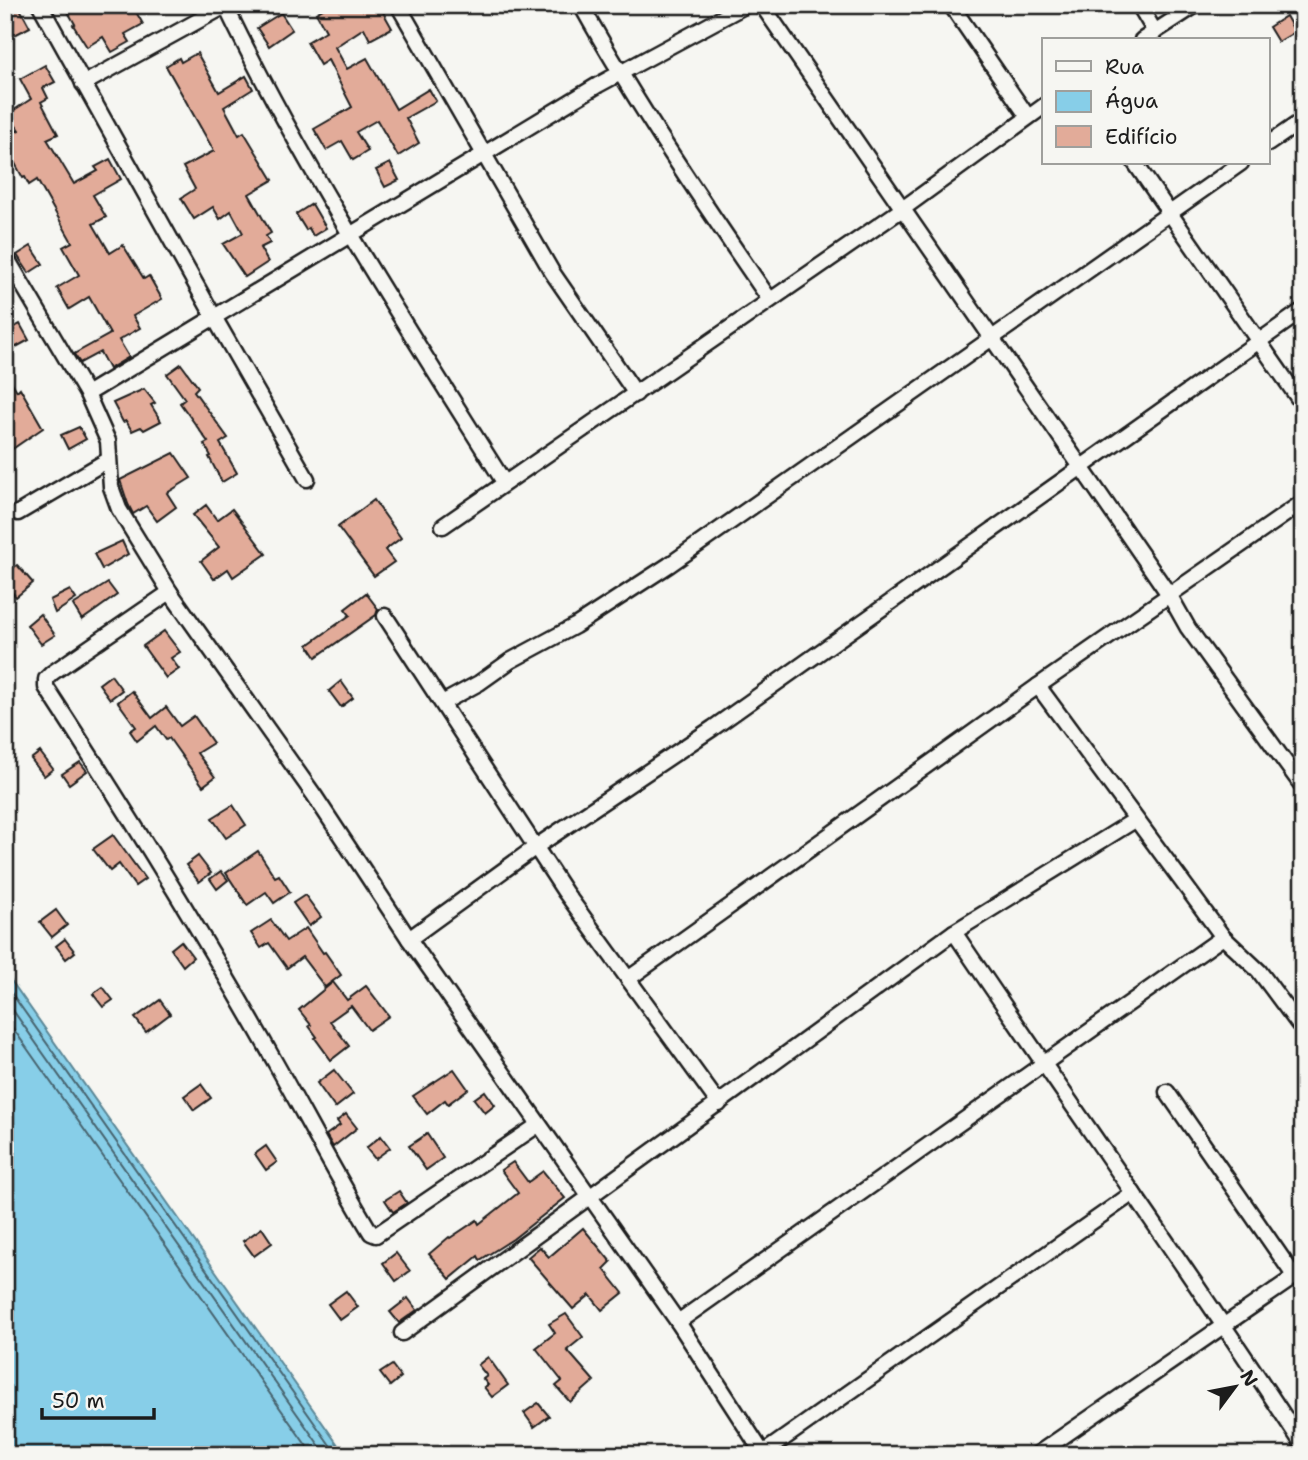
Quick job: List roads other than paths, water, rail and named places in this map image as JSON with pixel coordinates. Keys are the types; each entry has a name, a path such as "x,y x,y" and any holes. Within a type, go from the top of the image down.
{"street":[{"path":"40,5 307,479"},
{"path":"397,5 552,272 636,394"},
{"path":"582,5 620,75 770,300"},
{"path":"87,394 598,85 746,5"},
{"path":"762,5 1170,596 1188,628 1303,787"},
{"path":"951,5 1028,117"},
{"path":"1139,5 1155,32"},
{"path":"1145,38 1196,5"},
{"path":"83,85 225,6 243,44 348,234 504,482"},
{"path":"443,526 901,210 1042,107"},
{"path":"1270,143 1303,120"},
{"path":"1136,164 1303,405"},
{"path":"444,702 479,683 510,661 575,626 669,565 1240,164"},
{"path":"5,256 87,394 108,441 111,487 119,509 170,592 314,795 409,939 538,1125 678,1322 764,1454 1133,1194"},
{"path":"409,939 537,846 713,728 1303,310"},
{"path":"18,513 108,460"},
{"path":"628,979 1038,686 1303,502"},
{"path":"170,592 52,673 46,680 46,687 130,816 202,936 371,1233 376,1235 538,1125"},
{"path":"386,616 565,892 719,1104"},
{"path":"1038,686 1223,937 1259,971 1303,1030"},
{"path":"402,1333 954,932 1135,820"},
{"path":"954,932 1042,1064 1225,1325 1303,1445"},
{"path":"678,1322 1223,937"},
{"path":"1036,1455 1299,1274 1167,1092"}],"water":[{"path":"5,972 341,1449 347,1455 5,1455"}]}
